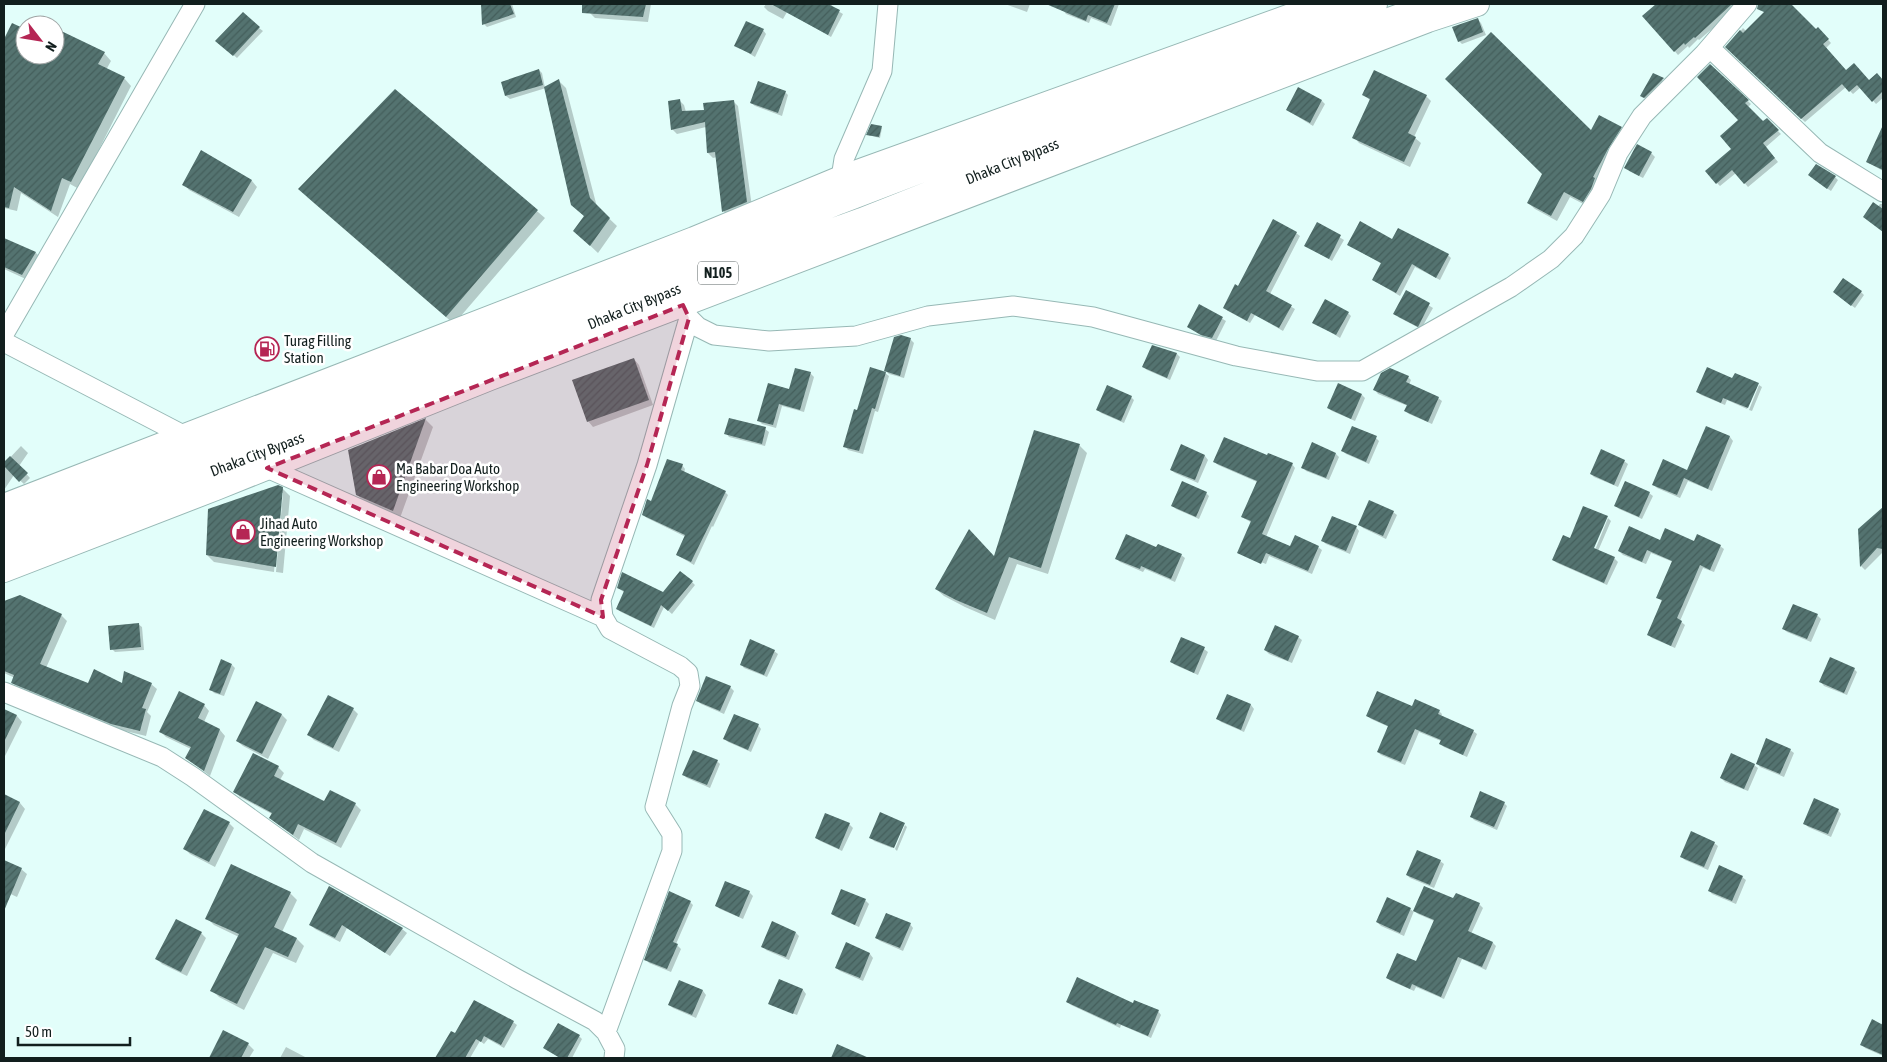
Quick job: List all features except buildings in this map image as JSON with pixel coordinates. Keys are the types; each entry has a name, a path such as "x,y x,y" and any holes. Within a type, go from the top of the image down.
{"highway":[{"name":"Dhaka City Bypass","path":"4,528 219,447 477,343 705,256 839,201 1124,92 1374,4"},
{"name":"Dhaka City Bypass","path":"4,553 492,363 702,278 862,221 1112,122 1436,4"}],"main road":[{"path":"4,506 685,243 841,178 1324,4"},
{"path":"4,570 267,468 490,378 686,312 1428,20 1477,4"}],"street":[{"path":"4,334 195,4"},
{"path":"841,178 844,159 882,71 888,4"},
{"path":"686,312 698,327 714,335 769,341 856,336 928,316 1013,306 1093,316 1236,356 1299,368 1317,371 1362,371 1511,287 1551,259 1574,236 1601,194 1618,152 1642,116 1710,48 1747,4"},
{"path":"1710,48 1820,152 1883,192"},
{"path":"606,1032 672,852 672,834 655,807 682,706 690,686 688,673 680,666 610,629 603,617 600,600 647,466 686,312"},
{"path":"4,342 185,436"},
{"path":"267,468 603,617"},
{"path":"4,692 162,757 194,777 312,863 595,1021 606,1032 615,1049 614,1058"}],"highlighted area":[{"path":"683,305 689,318 647,465 601,600 603,617 267,468"}],"place":[{"name":"Turag Filling Station","path":"267,349"},
{"name":"Ma Babar Doa Auto Engineering Workshop","path":"379,477"},
{"name":"Jihad Auto Engineering Workshop","path":"243,532"}]}
